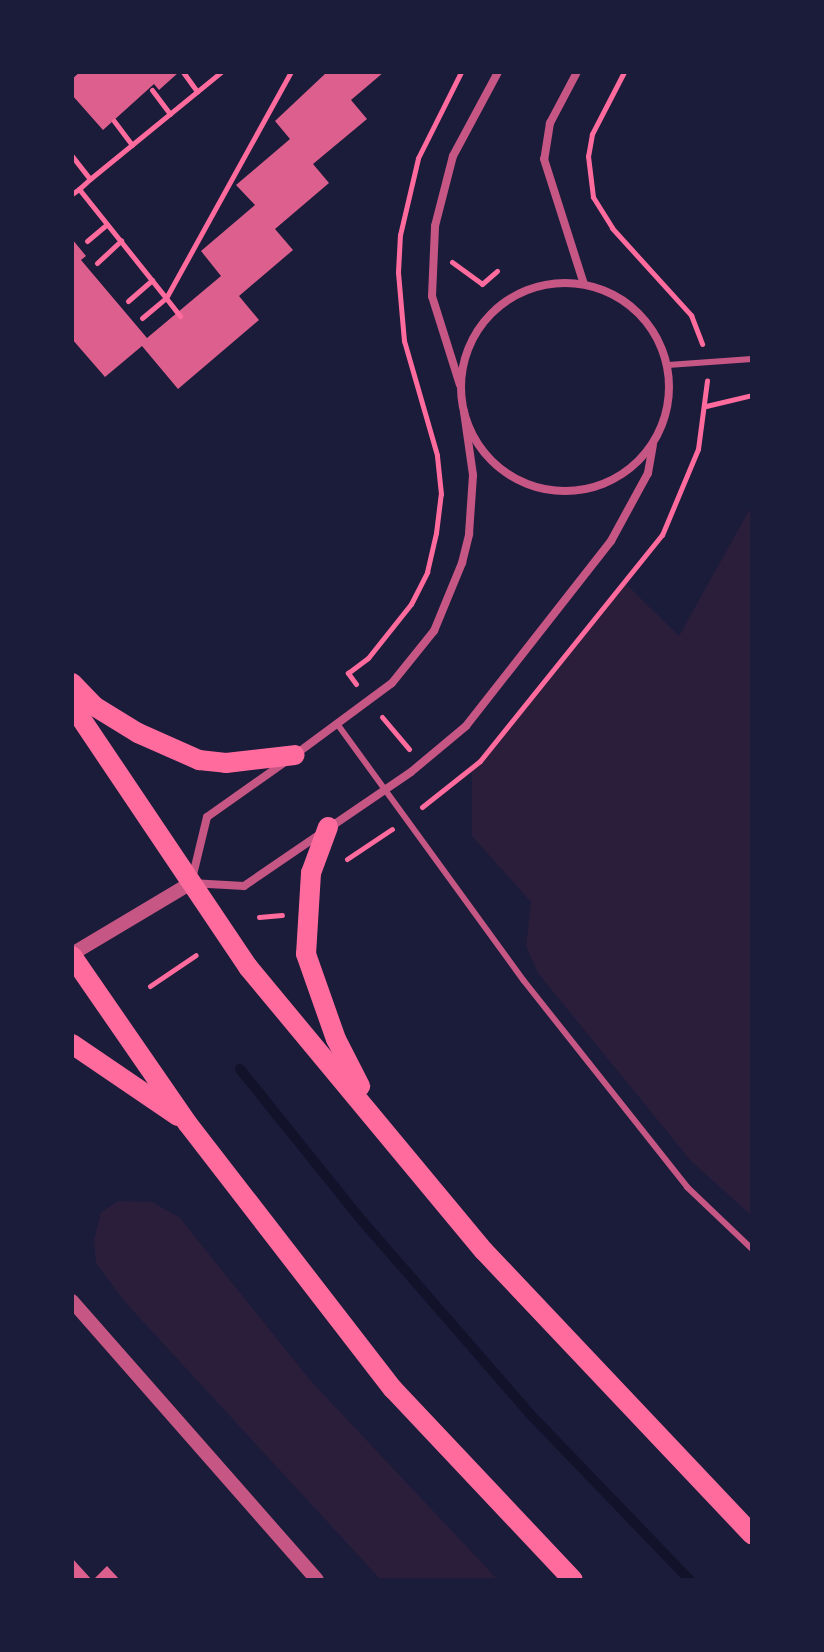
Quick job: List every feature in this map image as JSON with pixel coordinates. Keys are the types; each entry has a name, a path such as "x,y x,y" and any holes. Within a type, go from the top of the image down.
{"main road":[{"path":"72,683 94,706 138,733 199,760 226,763 295,755"},
{"path":"72,705 248,967 484,1251 752,1534"},
{"path":"328,827 311,873 306,954 336,1039 376,1118"},
{"path":"72,955 188,1124 393,1389 573,1580"},
{"path":"72,1044 188,1124"}],"street":[{"path":"191,883 207,817 369,702 417,656 434,631 462,563 473,475 460,385 438,329 432,296 435,226 453,156 498,72"},
{"path":"577,72 550,123 544,159 584,284"},
{"path":"72,955 191,883 244,886 422,764 500,688 611,541 648,473 653,445 665,420 668,365 660,343 635,309 584,284 541,285 494,311 474,335 460,385"},
{"path":"464,412 489,459 523,483 546,491 582,491 612,481 653,445"},
{"path":"72,1301 317,1580"}],"lane":[{"path":"668,365 752,359"},
{"path":"338,725 384,791 687,1187 752,1249"}],"path":[{"path":"183,72 197,91"},
{"path":"72,194 170,114 212,75 221,72"},
{"path":"142,318 166,298 291,72"},
{"path":"441,792 348,673 368,658 411,604 427,572 436,533 441,494 437,455 404,341 398,272 400,235 418,158 461,72"},
{"path":"338,866 406,820 480,761 662,535 688,482 706,406 707,363 691,315 612,228 593,197 588,156 592,134 624,72"},
{"path":"152,90 170,114"},
{"path":"114,121 132,145"},
{"path":"72,156 90,179"},
{"path":"79,189 180,316"},
{"path":"87,241 107,224"},
{"path":"97,263 121,241"},
{"path":"128,301 152,280"},
{"path":"706,406 752,395"},
{"path":"259,917 291,914"},
{"path":"150,986 196,955"}],"shaded area":[{"path":"752,505 752,1216 691,1161 538,973 526,946 531,902 472,836 472,766 626,584 679,636"},
{"path":"119,1201 152,1202 179,1217 310,1380 498,1580 381,1580 124,1301 96,1263 94,1240 101,1212"}],"building":[{"path":"80,72 179,72 159,90 154,84 103,130 72,95 72,79"},
{"path":"327,72 384,72 351,100 367,119 313,164 329,183 275,229 293,250 239,296 259,320 178,389 142,346 105,377 72,339 72,239 86,256 81,260 147,338 221,276 201,251 255,205 236,185 290,139 275,121"},
{"path":"72,1558 92,1580 72,1580"},
{"path":"107,1566 120,1580 93,1580"}],"waterway":[{"path":"240,1069 358,1216 530,1414 690,1580"}]}
